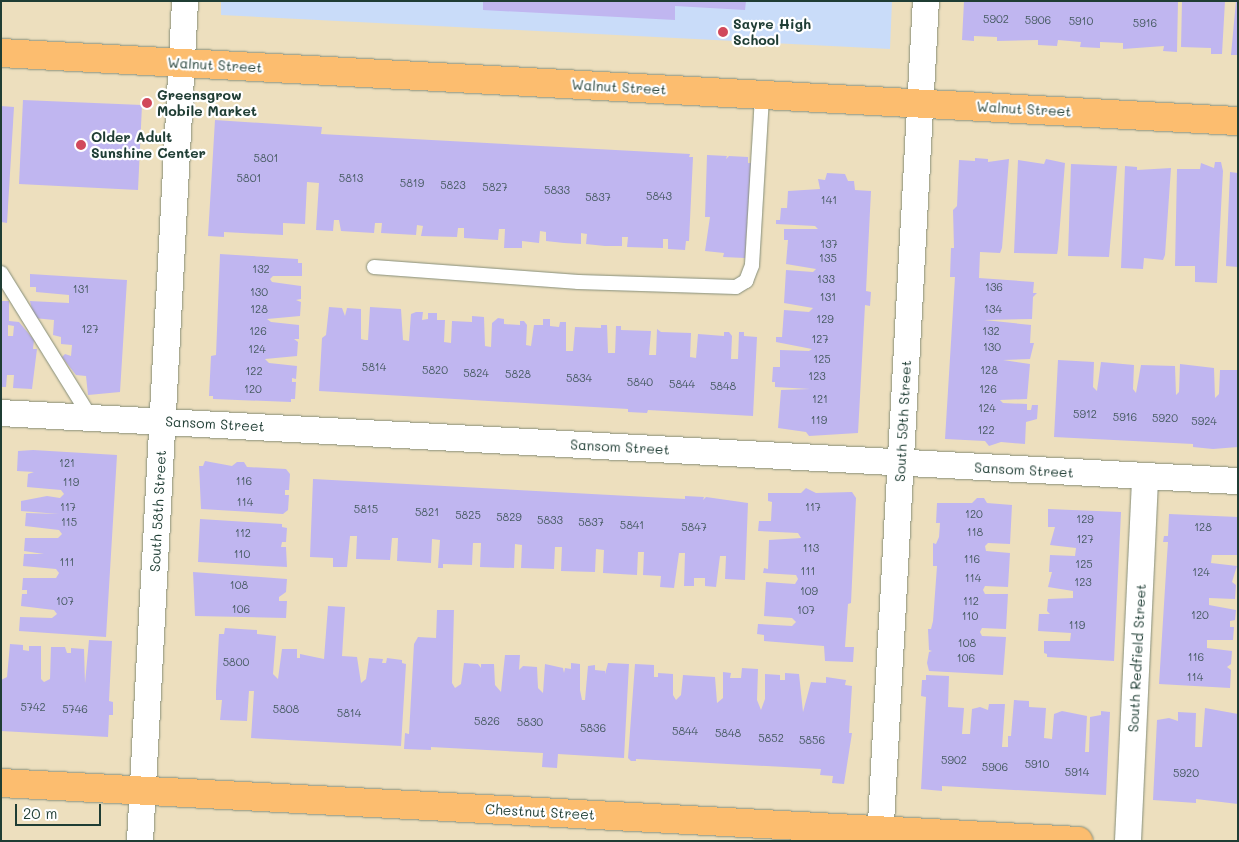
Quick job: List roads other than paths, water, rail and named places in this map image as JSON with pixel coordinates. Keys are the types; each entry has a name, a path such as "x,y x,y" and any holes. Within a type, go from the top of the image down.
{"main road":[{"name":"Walnut Street","path":"1,53 1238,121"},
{"name":"Chestnut Street","path":"1,783 881,836 1078,841"}],"street":[{"name":"South 58th Street","path":"140,841 186,1"},
{"name":"South 59th Street","path":"881,836 926,1"},
{"name":"Sansom Street","path":"1,413 1238,481"},
{"name":"South Redfield Street","path":"1128,841 1145,476"}],"lane":[{"path":"374,267 578,282 736,287 746,281 752,265 762,95"},
{"path":"1,273 91,418"}],"place":[{"name":"Sayre High School","path":"723,32"},
{"name":"Greensgrow Mobile Market","path":"147,103"},
{"name":"Older Adult Sunshine Center","path":"81,145"}]}
